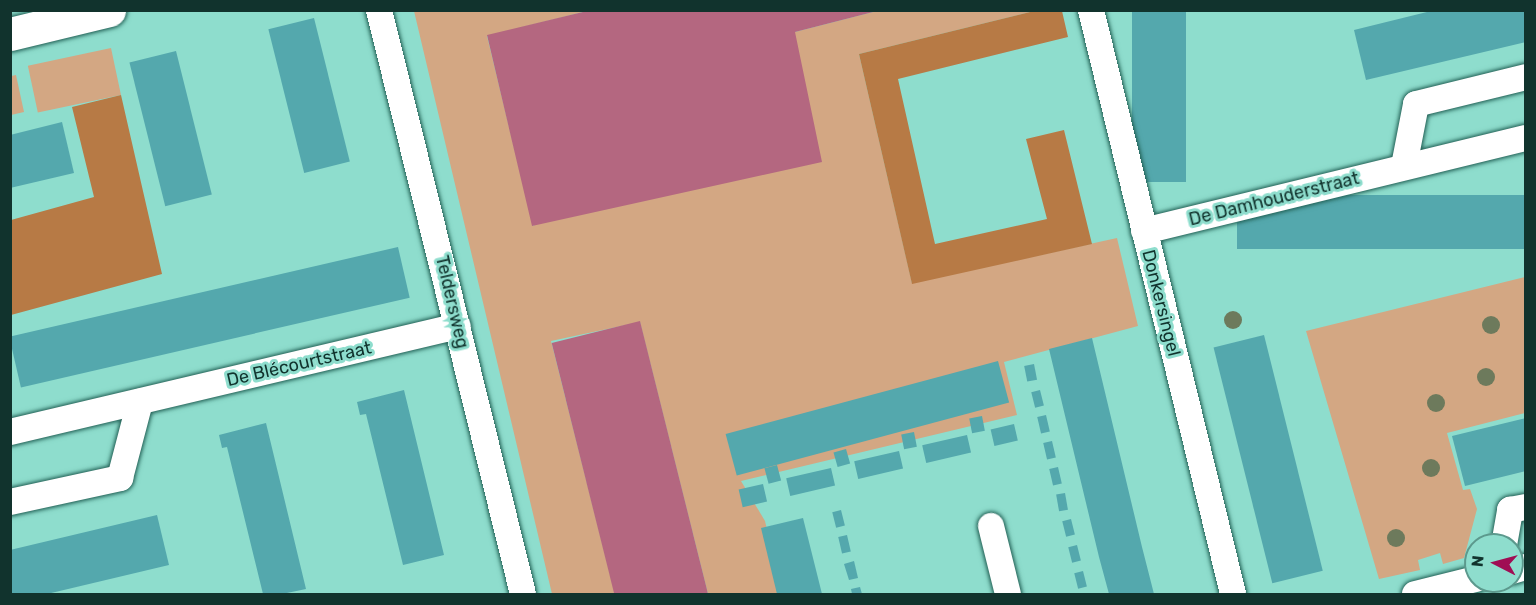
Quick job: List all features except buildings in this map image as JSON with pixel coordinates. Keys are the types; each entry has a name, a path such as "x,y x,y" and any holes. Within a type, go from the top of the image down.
{"street":[{"path":"10,34 109,10"},
{"name":"Teldersweg","path":"379,10 523,594"},
{"name":"Donkersingel","path":"1091,10 1233,594"},
{"path":"1404,166 1416,104 1526,77"},
{"name":"De Damhouderstraat","path":"1144,231 1526,138"},
{"name":"De Blécourtstraat","path":"10,432 458,326"},
{"path":"10,502 120,478 140,402"},
{"path":"1506,533 1510,510 1526,507"},
{"path":"992,526 1008,594"},
{"path":"1415,594 1464,582"}],"shaded area":[{"path":"414,11 587,11 487,36 533,226 795,32 877,11 1034,11 859,54 912,283 1117,238 1138,326 1004,362 1017,415 741,481 765,521 782,594 708,594 640,322 551,341 615,594 552,594"},
{"path":"587,11 877,11 795,32 822,162 532,226 487,35"},
{"path":"1034,11 1062,11 1068,37 898,79 935,244 1047,219 1026,139 1064,130 1092,244 912,284 859,54"},
{"path":"111,48 121,95 38,113 28,66"},
{"path":"16,75 24,112 11,115 11,76"},
{"path":"121,95 162,274 11,315 11,220 94,197 72,107"},
{"path":"1525,277 1525,413 1447,433 1463,490 1470,489 1477,509 1471,533 1464,533 1464,558 1443,564 1440,553 1418,560 1420,570 1379,579 1306,331"},
{"path":"640,321 708,594 614,594 552,343"}]}
